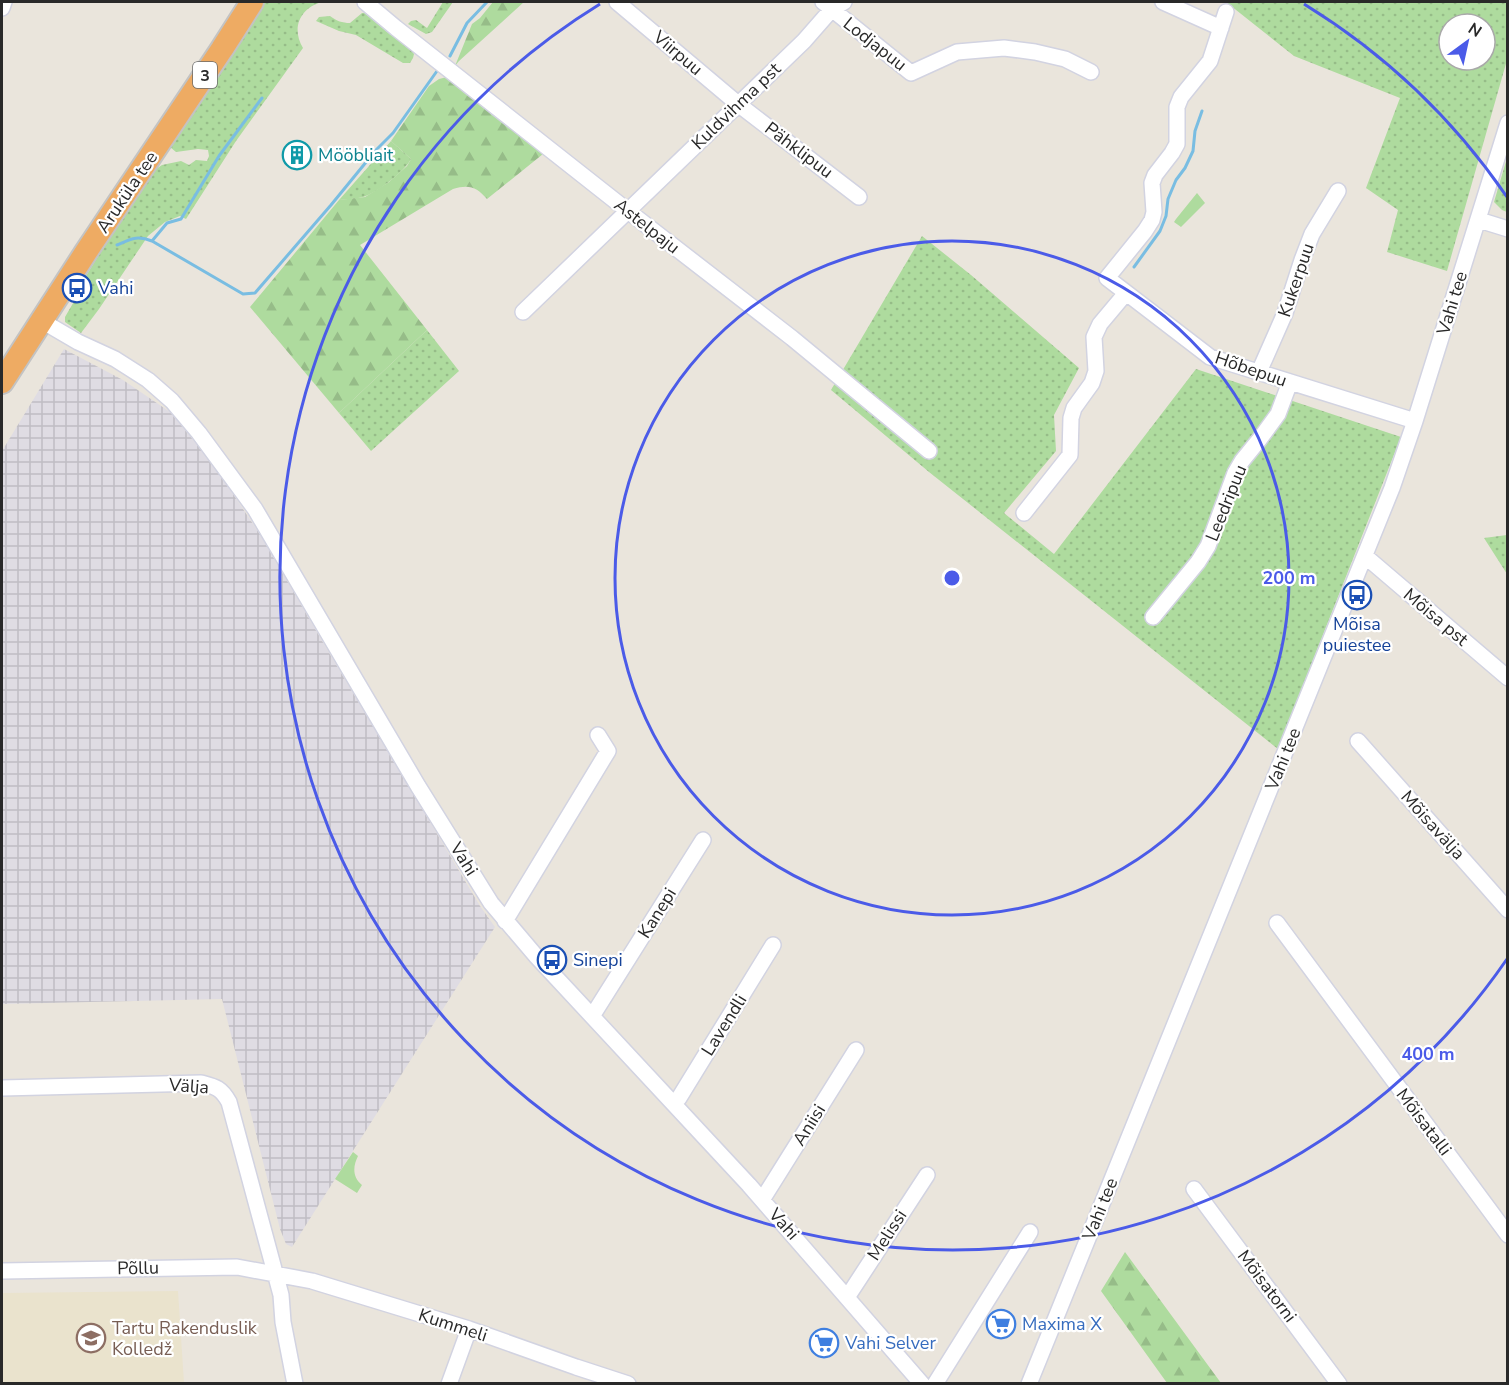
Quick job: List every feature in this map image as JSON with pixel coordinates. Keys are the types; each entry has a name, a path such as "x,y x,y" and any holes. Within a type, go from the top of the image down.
{"highway":[{"name":"Aruküla tee","path":"2,382 252,2"}],"street":[{"path":"2,8 4,2"},
{"name":"Astelpaju","path":"365,2 792,338 929,451"},
{"name":"Viirpuu","path":"617,2 738,104"},
{"path":"1163,2 1221,28 1226,12"},
{"name":"Kuldvihma pst","path":"523,312 804,41 833,4"},
{"name":"Lodjapuu","path":"833,4 911,73 957,52 1004,48 1065,59 1091,72"},
{"name":"Hõbepuu","path":"1221,28 1210,61 1181,97 1177,107 1177,144 1152,183 1154,212 1152,220 1107,278 1210,357 1415,421"},
{"name":"Pähklipuu","path":"738,104 859,196"},
{"name":"Vahi tee","path":"1029,1383 1392,488 1508,123"},
{"name":"Kukerpuu","path":"1259,372 1285,313 1312,234 1338,191"},
{"path":"1479,220 1508,229"},
{"path":"1024,513 1070,455 1071,418 1074,408 1092,383 1096,371 1094,337 1100,324 1126,293"},
{"name":"Vahi","path":"42,321 114,359 148,380 172,401 199,433 255,509 418,786 491,903 762,1200 922,1383"},
{"name":"Leedripuu","path":"1153,617 1198,562 1208,546 1242,461 1278,414 1290,382"},
{"name":"Mõisa pst","path":"1365,556 1508,678"},
{"path":"505,921 608,751 598,735"},
{"name":"Mõisavälja","path":"1358,741 1508,910"},
{"name":"Kanepi","path":"591,1015 703,840"},
{"name":"Mõisatalli","path":"1277,923 1508,1235"},
{"name":"Lavendli","path":"672,1102 679,1098 773,945"},
{"name":"Aniisi","path":"762,1200 856,1050"},
{"name":"Välja","path":"2,1088 201,1083 215,1086 223,1092 229,1102 281,1295 283,1322 295,1383"},
{"name":"Melissi","path":"848,1296 927,1175"},
{"name":"Mõisatorni","path":"1194,1189 1339,1383"},
{"path":"935,1383 1030,1232"},
{"name":"Põllu","path":"2,1271 237,1267 275,1273"},
{"name":"Kummeli","path":"275,1273 312,1281 469,1329 597,1379 628,1383"},
{"path":"449,1383 469,1329"}],"shaded area":[{"path":"64,349 123,380 170,412 213,464 261,536 480,906 495,927 292,1247 286,1244 280,1229 222,999 2,1004 2,451"},
{"name":"Tartu Rakenduslik Kolledž","path":"178,1291 184,1383 2,1383 2,1293"}],"green space":[{"path":"265,2 322,2 303,14 298,33 303,48 236,141 186,219 180,216 165,222 148,236 81,333 65,322 65,317 100,251 142,187 162,165 181,161 189,165 196,160 207,161 208,150 176,152 170,147"},
{"path":"443,2 453,2 432,32 426,34 408,24 416,20 427,28"},
{"path":"493,2 524,2 455,66 472,24"},
{"path":"1226,2 1507,2 1507,60 1447,271 1387,252 1398,210 1366,188 1400,98 1294,56"},
{"path":"362,13 368,13 410,48 414,54 410,63 403,63 356,35 339,31 316,21 319,17 330,16 344,23 350,23"},
{"path":"447,77 456,81 543,154 487,199 472,188 453,189 360,245 427,330 339,413 250,307 339,200 365,197 389,182 407,166 411,159 391,141 429,86"},
{"path":"391,141 411,159 408,164 369,195 339,200"},
{"path":"1507,158 1507,212 1494,202"},
{"path":"1197,193 1205,203 1181,227 1174,222"},
{"path":"922,236 1079,368 1054,415 1056,451 1004,513 1054,554 1196,369 1401,437 1278,749 929,472 831,390"},
{"path":"427,330 459,371 371,451 339,413"},
{"path":"1508,535 1507,574 1484,538"},
{"path":"353,1152 358,1156 354,1167 355,1175 362,1185 357,1193 335,1179"},
{"path":"1125,1252 1221,1383 1167,1383 1101,1291"}],"waterway":[{"path":"450,56 467,23 487,2"},
{"path":"117,245 138,238 147,239 243,294 255,293 393,133 437,71"},
{"path":"152,241 167,223 181,219 219,156 262,98"},
{"path":"1134,267 1160,231 1166,216 1168,199 1193,151 1195,131 1202,111"}],"place":[{"name":"Mööbliait","path":"297,155"},
{"name":"Vahi","path":"77,288"},
{"name":"Mõisa puiestee","path":"1357,595"},
{"name":"Sinepi","path":"552,960"},
{"name":"Maxima X","path":"1001,1324"},
{"name":"Tartu Rakenduslik Kolledž","path":"91,1338"},
{"name":"Vahi Selver","path":"824,1343"}]}
